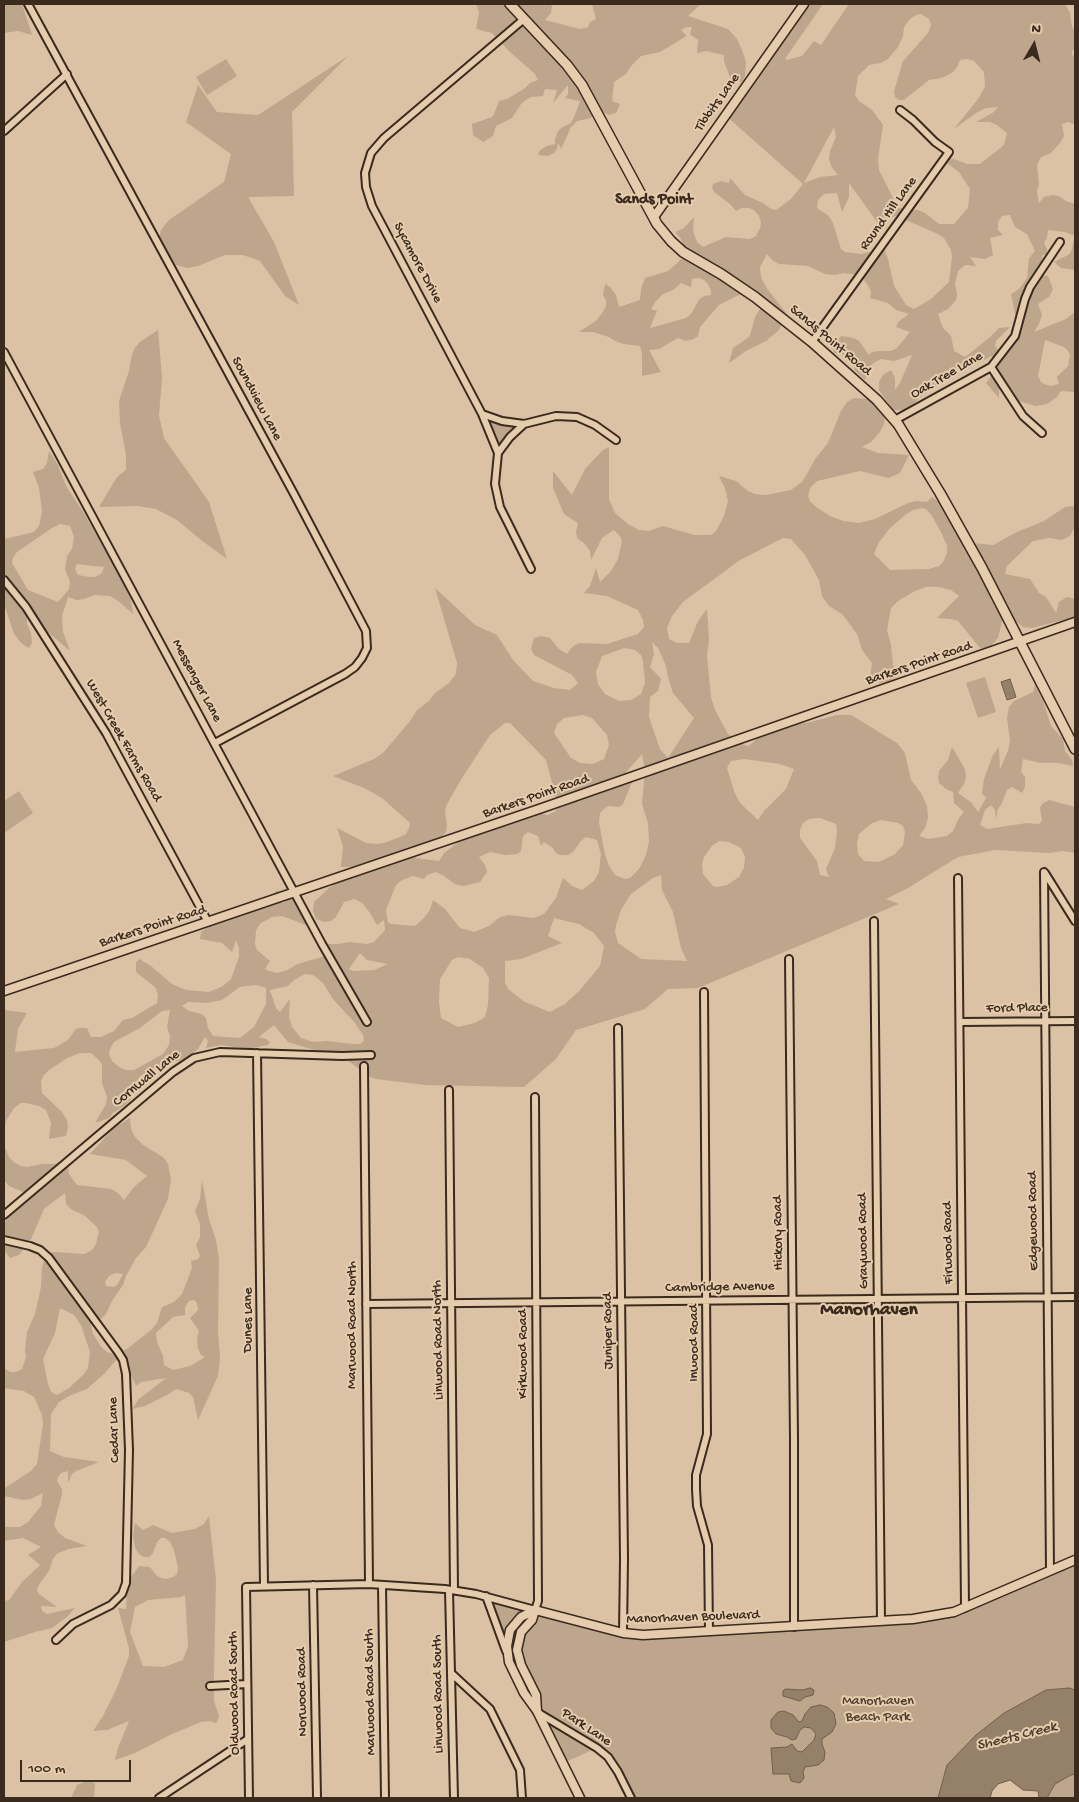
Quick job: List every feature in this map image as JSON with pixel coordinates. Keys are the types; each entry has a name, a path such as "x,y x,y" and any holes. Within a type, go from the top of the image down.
{"main road":[{"name":"Sands Point Road","path":"510,4 567,65 582,85 654,217 671,241 683,252 755,297 812,342 877,400 895,420 940,493 982,568 1075,750"}],"street":[{"name":"Soundview Lane","path":"28,4 366,631 367,648 355,667 214,743"},
{"name":"Tibbits Lane","path":"654,217 804,4"},
{"name":"Sycamore Drive","path":"524,18 384,138 371,153 365,174 366,187 372,206 482,414 498,453 495,473 497,497 506,522 531,570"},
{"path":"4,131 67,74"},
{"name":"Round Hill Lane","path":"812,342 949,152 935,142 900,110"},
{"name":"Oak Tree Lane","path":"895,420 992,367 1015,336 1030,287 1060,242"},
{"name":"Messenger Lane","path":"4,352 322,944 367,1022"},
{"path":"992,367 1023,416 1042,432"},
{"path":"482,414 502,421 524,424 556,416 577,417 595,425 616,440"},
{"path":"498,453 510,437 524,424"},
{"name":"West Creek Farms Road","path":"4,580 26,607 106,733 208,922"},
{"name":"Barkers Point Road","path":"4,989 208,922 294,891 542,808 1075,622"},
{"name":"Edgewood Road","path":"1050,1571 1044,872 1075,921"},
{"name":"Firwood Road","path":"958,878 965,1608"},
{"name":"Graywood Road","path":"874,922 881,1621"},
{"name":"Hickory Road","path":"789,959 794,1626"},
{"name":"Inwood Road","path":"704,992 707,1434 696,1475 696,1489 697,1506 708,1545 709,1631"},
{"name":"Ford Place","path":"960,1022 1075,1021"},
{"name":"Juniper Road","path":"618,1028 624,1559 623,1633"},
{"name":"Cornwall Lane","path":"4,1215 188,1062 211,1053 371,1055"},
{"name":"Dunes Lane","path":"257,1054 264,1586"},
{"name":"Marwood Road North","path":"364,1066 369,1584"},
{"name":"Linwood Road North","path":"449,1090 452,1590"},
{"name":"Kirkwood Road","path":"534,1097 538,1601 535,1610"},
{"name":"Cedar Lane","path":"4,1240 30,1246 40,1250 49,1258 118,1352 126,1370 129,1450 126,1583 122,1594 111,1605 73,1624 56,1640"},
{"name":"Cambridge Avenue","path":"366,1304 1075,1297"},
{"name":"Manorhaven Boulevard","path":"246,1587 369,1584 452,1590 486,1596 623,1633 643,1635 881,1621 940,1615 965,1608 1075,1560"},
{"name":"Marwood Road South","path":"382,1585 385,1798"},
{"name":"Norwood Road","path":"314,1586 317,1798"},
{"name":"Oldwood Road South","path":"246,1587 249,1798"},
{"name":"Linwood Road South","path":"452,1590 454,1798"},
{"path":"486,1596 524,1694 537,1711 580,1798"},
{"path":"510,1662 507,1646 510,1630 522,1617 535,1610"},
{"path":"535,1610 532,1620 519,1638 517,1650 521,1665 536,1695 537,1711"},
{"path":"452,1673 490,1710 520,1770 522,1798"},
{"path":"210,1686 247,1684"},
{"name":"Park Lane","path":"537,1711 597,1748 608,1757 631,1798"},
{"path":"159,1798 248,1739"}],"green space":[{"path":"4,4 22,4 32,35 18,31 4,33"},
{"path":"476,4 504,4 509,8 513,4 552,4 551,13 545,20 580,29 588,27 590,22 596,19 592,4 701,4 688,16 728,29 737,39 742,50 746,62 745,76 742,82 734,81 730,77 724,61 724,55 706,51 697,53 698,40 690,34 692,27 687,27 681,30 686,35 685,37 660,52 641,56 626,74 614,82 612,101 620,104 616,113 609,115 598,110 591,118 577,121 571,127 561,149 558,143 554,153 548,156 538,155 540,150 555,144 558,131 571,123 575,115 580,101 565,98 568,94 568,85 553,103 557,90 545,89 543,96 531,97 526,100 512,118 496,126 493,136 483,142 473,135 472,124 492,117 499,101 507,99 530,83 538,80 535,74 492,33 476,29 479,13"},
{"path":"804,4 823,4 785,59 787,60 802,56 814,41 821,45 849,4 1065,4 1070,13 1072,27 1075,31 1075,47 1072,55 1075,56 1075,128 1074,124 1068,122 1062,124 1064,136 1060,143 1051,153 1041,157 1037,165 1039,184 1037,192 1039,203 1044,197 1053,195 1075,204 1075,236 1065,232 1048,230 1044,243 1047,255 1042,255 1043,262 1036,275 1048,276 1053,289 1049,297 1038,304 1042,315 1034,332 1066,319 1075,312 1075,392 1061,391 1057,397 1047,404 1036,406 1018,401 999,387 999,398 986,383 993,374 994,360 992,356 976,364 957,368 941,383 921,396 912,406 905,410 893,410 879,390 879,382 883,375 891,370 895,378 895,390 912,355 894,361 881,359 875,362 869,367 865,380 855,371 852,356 834,353 833,348 835,342 841,336 854,338 859,341 869,355 872,352 891,351 897,348 910,332 896,327 898,322 909,314 896,310 888,303 870,298 871,292 868,285 860,275 844,273 835,275 825,274 808,266 779,264 767,254 760,267 761,278 787,314 780,312 784,320 779,330 766,341 746,351 729,363 733,348 749,337 755,317 761,307 743,293 719,305 700,327 698,336 694,339 686,341 678,338 659,349 649,350 661,372 642,376 640,346 624,344 593,332 579,332 596,321 603,312 606,306 606,300 603,295 605,284 616,295 619,307 640,300 645,278 668,271 686,254 681,239 675,232 684,228 694,217 693,231 697,242 703,247 726,237 750,239 756,236 761,223 759,216 754,210 749,208 742,208 736,211 714,192 713,184 721,181 729,183 730,178 745,195 776,210 791,199 803,184 725,115","holes":["921,14 929,19 931,25 928,33 903,61 894,91 895,97 899,100 904,100 929,80 942,78 953,72 960,60 974,61 984,72 985,87 954,129 976,113 986,108 998,107 994,112 976,122 990,122 1007,133 1004,145 980,164 967,164 954,159 940,158 959,172 970,189 968,208 954,224 939,224 918,210 898,208 879,170 878,159 883,125 872,110 859,101 855,95 858,76 869,65 881,63 888,59 898,47 903,36 904,27 916,15","834,127 836,137 829,159 832,168 838,175 820,177 804,183","849,183 880,226 884,219 896,216 944,238 951,250 952,257 949,282 931,299 914,309 906,305 894,286 883,246 875,251 861,254 845,252 841,249 833,223 828,215 818,209 818,200 824,194 837,193 842,212 849,197","1010,215 1015,227 1027,234 1035,251 1029,258 1027,278 1019,289 1011,294 1020,331 1009,339 1004,350 999,351 995,346 996,341 1010,327 999,328 965,357 954,351 951,336 943,328 938,314 948,309 956,300 955,283 958,271 965,265 976,266 970,257 985,259 993,255 990,238 1003,235 998,230 998,222 1002,216","692,279 704,280 708,284 711,295 704,296 699,300 691,314 686,318 650,328 657,311 651,309 656,301 663,294 673,290 681,283 691,287","1045,340 1064,347 1070,355 1068,366 1057,377 1059,384 1051,386 1041,382 1038,376"]},
{"path":"348,56 292,112 294,196 248,197 274,242 299,305 285,296 260,261 243,255 225,255 198,266 187,268 176,265 167,255 159,238 161,230 169,220 224,182 231,154 186,122 198,85 217,112 258,115"},
{"path":"226,59 237,76 207,95 196,77"},
{"path":"1075,236 1075,270 1061,268 1054,262 1068,255 1071,252"},
{"path":"158,330 162,377 159,416 164,438 209,502 227,559 177,520 156,509 137,506 99,507 117,477 126,470 126,455 120,423 119,401 134,349 140,342"},
{"path":"854,398 867,399 882,410 885,416 880,432 871,442 862,447 878,453 909,455 900,473 889,478 860,471 817,481 810,488 808,496 810,501 830,516 843,521 859,523 875,519 908,503 916,501 927,502 932,497 940,503 955,527 1003,617 998,638 991,646 985,649 980,648 958,621 937,618 959,596 951,590 939,587 926,587 898,601 891,608 887,630 893,665 895,670 901,673 888,682 880,683 874,681 870,678 872,663 862,650 857,634 842,614 829,606 822,596 819,580 805,555 791,539 783,538 740,560 683,602 672,616 667,628 669,639 677,643 689,643 698,621 707,609 709,639 707,655 711,697 715,710 728,734 741,744 749,746 764,732 782,724 807,723 837,715 851,715 897,743 905,753 911,780 921,793 927,806 928,818 925,828 919,836 928,839 947,836 953,831 964,812 954,803 953,792 939,783 938,778 939,771 948,760 952,747 965,769 966,777 964,784 958,793 971,802 978,812 986,798 982,793 984,779 993,755 999,747 1000,769 1008,751 1010,741 1007,718 1009,707 1014,701 1033,692 1035,685 1043,701 1051,726 1063,739 1065,751 1072,760 1073,766 1023,759 1021,772 1025,777 1025,787 1022,793 1012,787 1007,790 998,809 996,819 995,810 991,805 985,810 980,825 987,829 1027,823 1039,824 1042,821 1040,808 1042,804 1049,800 1075,807 1075,853 1063,851 1049,853 995,850 958,857 908,888 886,899 899,904 698,988 668,989 645,1009 576,1030 556,1059 524,1087 425,1085 376,1079 368,1076 342,1056 288,1042 274,1025 259,1037 270,1042 268,1045 247,1049 222,1045 206,1048 208,1041 205,1037 198,1049 189,1056 150,1070 140,1076 134,1085 131,1099 109,1118 95,1123 106,1104 107,1097 102,1083 102,1065 91,1053 80,1053 67,1058 49,1070 41,1081 42,1093 62,1112 67,1120 66,1136 49,1139 51,1123 46,1110 26,1103 21,1103 14,1108 6,1121 4,1132 4,1010 27,1013 18,1029 15,1052 54,1048 68,1040 78,1028 87,1028 91,1037 101,1037 114,1031 123,1020 132,1018 157,1003 156,988 136,972 136,963 139,959 151,966 172,984 186,990 209,992 223,986 231,979 239,957 239,948 236,940 232,952 222,943 200,939 201,932 218,920 233,919 270,899 277,890 281,895 283,903 290,898 294,891 310,928 282,916 272,917 261,923 256,930 255,944 257,950 270,961 265,969 269,971 277,973 298,964 328,956 338,961 327,944 350,942 367,944 374,942 385,930 384,920 377,925 363,904 357,900 344,902 336,917 331,921 324,922 316,919 313,911 314,902 330,887 354,873 357,867 341,867 343,846 337,828 366,843 377,844 406,834 409,828 410,823 382,798 364,788 333,776 374,759 383,753 417,710 449,683 456,674 457,663 435,588 475,625 497,635 513,660 533,681 554,688 570,690 578,683 572,675 534,655 531,649 534,638 541,636 550,638 559,649 567,654 573,646 579,643 607,644 638,634 644,627 638,610 607,596 584,593 590,586 596,568 600,582 611,571 618,559 622,541 614,530 602,538 591,560 590,551 577,538 578,523 564,514 553,488 553,471 572,495 585,469 603,450 609,447 609,499 615,513 639,530 649,531 663,526 694,535 711,535 716,531 724,516 728,501 725,488 719,476 736,481 755,494 766,495 791,490 802,482 815,459 828,443 841,411 847,402","holes":["926,509 932,516 947,546 947,553 943,562 939,566 929,569 890,570 874,554 878,544 889,529 913,510","652,642 658,648 666,666 673,693 694,718 668,758 660,749 649,717 650,697 658,691 661,679 650,667 654,654","624,648 635,650 641,655 645,683 641,694 631,700 619,701 605,694 598,684 596,672 602,656","583,715 592,718 607,735 609,745 604,759 593,764 580,763 571,758 554,733 557,724 564,718","505,723 510,723 546,760 557,802 556,811 548,815 537,813 464,838 444,853 439,861 416,858 418,849 441,837 446,832 446,806 490,735","642,754 645,771 642,804 648,823 649,841 646,855 639,869 630,878 625,879 615,875 609,866 599,822 600,813 604,809 608,806 619,807 623,804 632,782 615,785","744,759 780,764 794,769 786,789 764,811 758,820 740,803 727,768 731,761","820,818 836,824 835,848 826,869 831,877 820,875 817,861 800,838 800,830 803,823 809,819","881,820 898,823 903,826 905,832 903,845 895,854 879,862 864,861 858,854 859,834 872,823","528,832 538,836 541,846 544,842 559,855 568,855 573,852 586,837 597,840 601,854 599,872 594,881 582,890 572,886 563,878 556,898 544,914 534,918 509,915 500,917 489,926 474,932 460,928 445,909 433,900 430,910 415,926 391,924 388,922 386,910 396,885 402,880 413,876 424,879 427,875 436,872 455,884 463,886 480,882 487,872 485,865 479,857 490,852 505,855 517,854 521,851 523,836","719,841 729,842 741,848 745,857 744,868 739,877 727,885 717,887 713,886 703,874 702,865 704,857 712,846","661,875 662,890 673,912 681,948 687,961 641,959 618,943 615,932 621,910 631,894 653,878","554,918 579,924 594,933 604,946 600,966 580,990 565,1004 550,1012 525,1002 509,990 505,983 505,961 521,959 562,943 548,936","360,953 367,960 388,964 374,970 353,971 349,969","458,957 470,959 483,968 489,978 488,1005 485,1017 475,1023 458,1027 441,1018 439,1002 440,979 452,960","305,974 313,975 323,983 333,999 355,1023 363,1035 364,1041 360,1044 352,1044 327,1041 313,1042 301,1038 292,1027 289,1017 290,999 280,1012 276,1008 270,990 288,986","256,985 266,988 266,1004 254,1027 240,1038 213,1036 208,1028 206,1018 202,1014 189,1011 182,1006 188,1002 206,1003 222,1000 240,987","170,1010 167,1027 170,1036 169,1045 163,1054 134,1070 126,1070 112,1061 109,1054 114,1042 140,1028 162,1011"]},
{"path":"487,419 500,424 517,427 499,447"},
{"path":"49,451 58,465 66,486 122,579 131,600 133,614 110,596 95,595 77,600 68,597 62,616 63,632 70,651 43,628 27,618 32,643 29,648 22,644 14,634 4,604 4,539 34,532 39,526 42,511 39,488 33,472 43,469 47,463","holes":["60,524 70,526 74,537 72,549 67,556 65,569 70,582 69,589 58,602 28,590 12,563 17,552","77,564 94,566 104,567 102,573 95,577 89,577 78,575 75,569"]},
{"path":"1075,506 1075,526 1070,536 1062,540 1049,538 1033,541 1007,566 1005,574 1030,579 1039,593 1046,597 1056,613 1059,602 1067,597 1075,599 1075,617 1032,628 1023,627 1015,621 1009,612 1008,605 972,543 993,545 1017,532 1044,521 1065,507"},
{"path":"985,677 996,712 978,718 966,683"},
{"path":"19,791 33,813 4,833 4,801"},
{"path":"130,1118 131,1129 135,1137 142,1144 164,1158 168,1164 171,1179 168,1199 146,1247 136,1258 106,1314 91,1324 92,1332 101,1347 107,1352 114,1354 127,1349 157,1323 162,1307 174,1302 182,1294 192,1268 191,1261 198,1259 200,1256 196,1245 200,1237 200,1224 195,1211 200,1199 202,1180 219,1259 218,1330 220,1358 218,1376 198,1420 193,1397 189,1393 176,1389 145,1406 132,1409 139,1399 166,1378 141,1382 136,1386 128,1369 117,1359 87,1389 59,1402 51,1414 50,1451 64,1457 99,1462 76,1471 72,1474 68,1483 68,1471 61,1473 58,1477 57,1481 62,1489 62,1494 54,1525 65,1538 87,1546 68,1549 57,1554 37,1590 39,1594 57,1607 41,1606 42,1611 47,1614 75,1608 52,1628 4,1642 4,1601 9,1600 22,1582 40,1565 28,1555 41,1547 23,1538 4,1541 4,1527 20,1527 28,1522 41,1506 43,1493 31,1499 23,1500 4,1496 5,1488 31,1471 37,1464 43,1424 42,1415 34,1397 24,1391 4,1388 4,1368 10,1372 22,1369 26,1357 27,1332 35,1314 45,1257 49,1253 54,1252 84,1254 92,1250 96,1244 99,1231 84,1215 72,1210 66,1204 65,1193 44,1209 31,1239 19,1255 10,1258 4,1250 5,1222 28,1194 9,1186 4,1180 4,1145 9,1157 21,1166 27,1167 67,1162 69,1174 77,1185 111,1189 124,1200 134,1187 147,1176 126,1160 90,1154 114,1128","holes":["115,1273 123,1274 117,1285 114,1287 106,1286 105,1282 109,1276","194,1300 197,1303 198,1310 190,1318 199,1331 197,1338 198,1349 201,1355 205,1357 190,1366 173,1370 164,1365 156,1333 173,1317 185,1315 185,1307 189,1301","60,1308 74,1315 81,1325 90,1352 88,1368 84,1374 69,1388 57,1395 51,1392 43,1359 55,1333"]},
{"path":"209,1516 216,1580 214,1701 219,1716 218,1720 216,1723 210,1721 201,1722 135,1753 115,1760 129,1721 107,1730 93,1731 116,1690 129,1656 129,1648 118,1608 126,1609 131,1577 139,1566 150,1567 156,1575 166,1579 177,1574 178,1568 174,1550 170,1542 165,1538 161,1538 157,1542 153,1553 149,1557 139,1554 135,1548 133,1536 135,1523 143,1530 153,1525 172,1533 195,1529 204,1524","holes":["185,1595 188,1646 183,1660 164,1667 143,1666 130,1632 135,1607 148,1600"]},
{"name":"Manorhaven Beach Park","path":"1075,1560 1075,1690 1069,1688 1046,1690 1004,1713 976,1735 947,1765 938,1798 631,1798 622,1780 597,1748 563,1763 545,1727 554,1722 537,1711 524,1693 486,1596 623,1633 941,1615"},
{"path":"1075,1774 1075,1798 1047,1798 1055,1784"},
{"path":"86,1781 95,1783 94,1798 71,1798 77,1785"}],"water":[{"path":"1010,679 1016,697 1007,700 1001,682"},
{"path":"810,1688 814,1690 813,1695 805,1697 800,1701 783,1696 785,1689 802,1690"},
{"name":"Sheets Creek","path":"1069,1688 1075,1690 1075,1774 1055,1784 1047,1798 1039,1798 1038,1791 1023,1790 1010,1780 998,1784 992,1791 990,1798 938,1798 947,1765 976,1735 1004,1713 1046,1690"},
{"path":"820,1705 827,1707 834,1713 836,1724 832,1732 822,1739 825,1752 824,1760 818,1765 805,1767 803,1772 804,1778 800,1783 791,1781 789,1774 773,1774 771,1748 787,1747 792,1744 797,1751 802,1752 814,1740 816,1734 811,1728 804,1727 800,1730 796,1739 792,1740 776,1734 771,1728 771,1720 778,1712 784,1711 793,1715 799,1722 802,1721 811,1707"}],"district":[{"name":"Sands Point","path":"654,201"},
{"name":"Manorhaven","path":"869,1311"}]}
